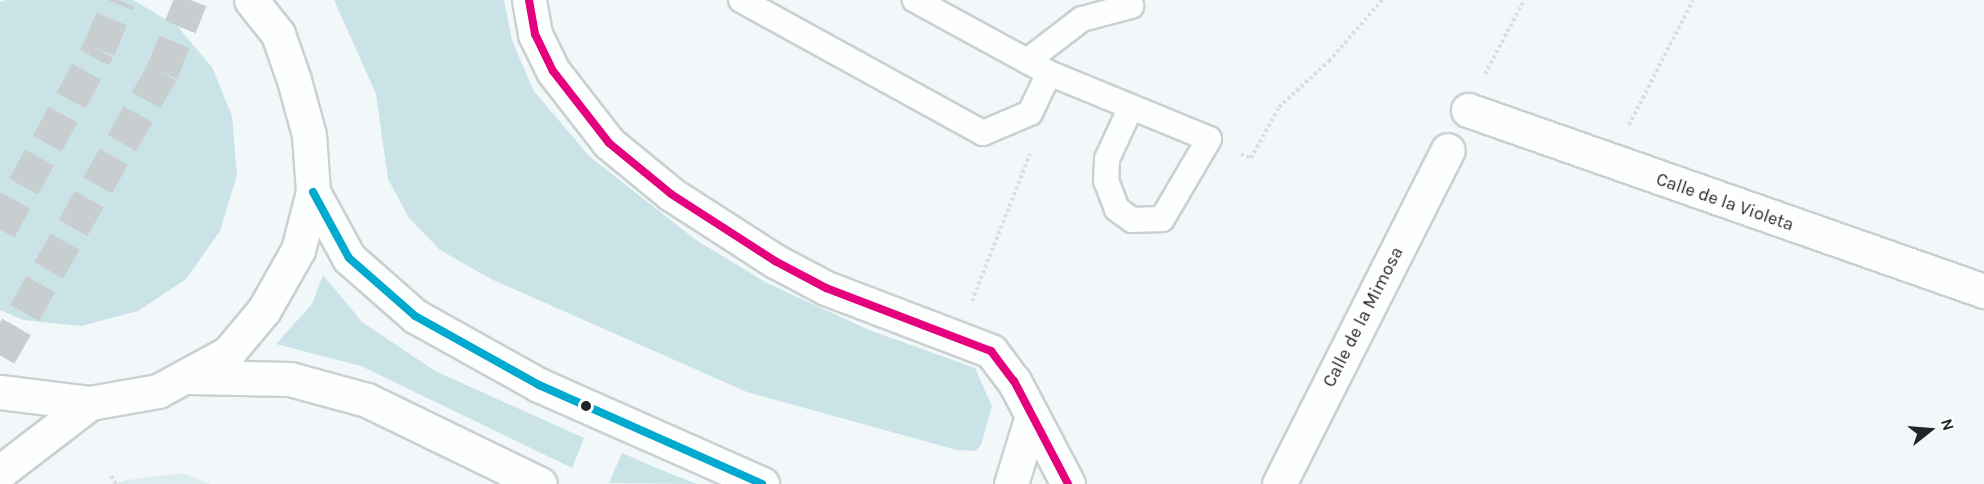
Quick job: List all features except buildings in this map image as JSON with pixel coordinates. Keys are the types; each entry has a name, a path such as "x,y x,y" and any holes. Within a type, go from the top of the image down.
{"main road":[{"path":"251,0 278,34"},
{"path":"0,392 90,403 158,391 191,377 228,353 264,310 298,250 313,192 309,135 278,34 274,0"},
{"path":"529,0 535,34 553,71 609,143 671,194 775,261 825,288 991,351 1014,381 1031,420 1068,484"},
{"name":"Calle de la Violeta","path":"1467,110 1610,162 1984,291"},
{"name":"Calle de la Mimosa","path":"1280,484 1448,150"},
{"path":"313,192 349,258 415,316 539,385 762,484"},
{"path":"191,377 290,379 368,400 540,484"},
{"path":"0,472 90,403"},
{"path":"1011,484 1031,420"}],"lane":[{"path":"741,0 983,133 1030,113 1049,73"},
{"path":"915,0 1049,73 1131,107 1209,140 1172,211 1162,219 1132,220 1117,209 1106,182 1107,159 1131,107"},
{"path":"1027,61 1082,19 1131,6"}],"path":[{"path":"1209,140 1251,158 1279,107 1329,62 1383,0"},
{"path":"1494,58 1524,0"},
{"path":"1610,162 1693,0"},
{"path":"969,310 1036,138 1030,113"},
{"path":"111,476 116,484"}],"shaded area":[{"path":"6,0 133,0 177,26 212,67 232,116 237,175 220,231 186,279 138,311 81,326 23,320 0,310 0,2"},
{"path":"334,0 504,0 512,40 533,90 589,156 696,240 767,283 869,330 975,368 992,406 981,445 975,451 957,450 747,392 491,279 440,250 409,218 388,179 376,94"},
{"path":"323,275 362,322 435,371 584,438 572,468 361,366 276,344 312,304"},
{"path":"622,453 654,467 697,484 609,483"},
{"path":"182,473 210,484 113,484 128,480"}],"tunnel":[{"path":"0,229 99,49 119,0"},
{"path":"0,355 162,72 191,0"}],"transit line":[{"path":"529,0 535,34 553,71 609,143 671,194 775,261 826,288 991,351 1014,381 1068,484"},
{"path":"313,192 349,258 415,316 539,385 762,484"}]}
